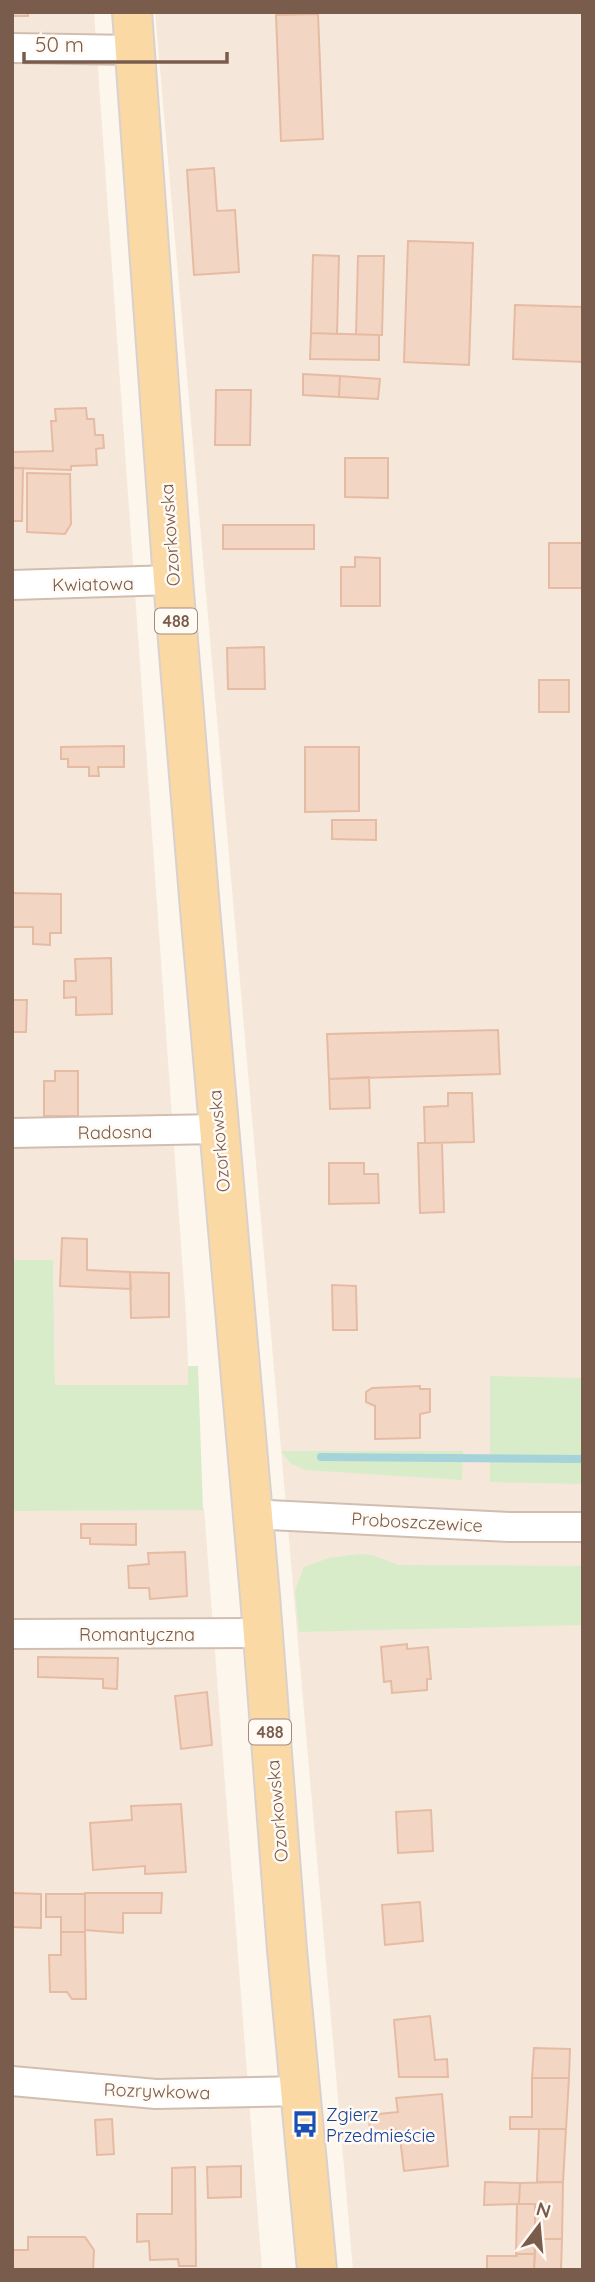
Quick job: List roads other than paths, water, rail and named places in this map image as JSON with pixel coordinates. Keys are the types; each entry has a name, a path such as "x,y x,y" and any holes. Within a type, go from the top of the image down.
{"main road":[{"name":"Ozorkowska","path":"132,12 173,580 287,1950 317,2270"}],"street":[{"path":"12,48 134,50"},
{"name":"Kwiatowa","path":"12,585 173,580"},
{"name":"Radosna","path":"12,1133 218,1129"},
{"name":"Proboszczewice","path":"251,1514 509,1527 583,1527"},
{"name":"Romantyczna","path":"12,1634 262,1633"},
{"name":"Rozrywkowa","path":"12,2081 156,2094 302,2091"}],"waterway":[{"path":"321,1457 583,1459"}],"place":[{"name":"Zgierz Przedmieście","path":"305,2124"}]}
